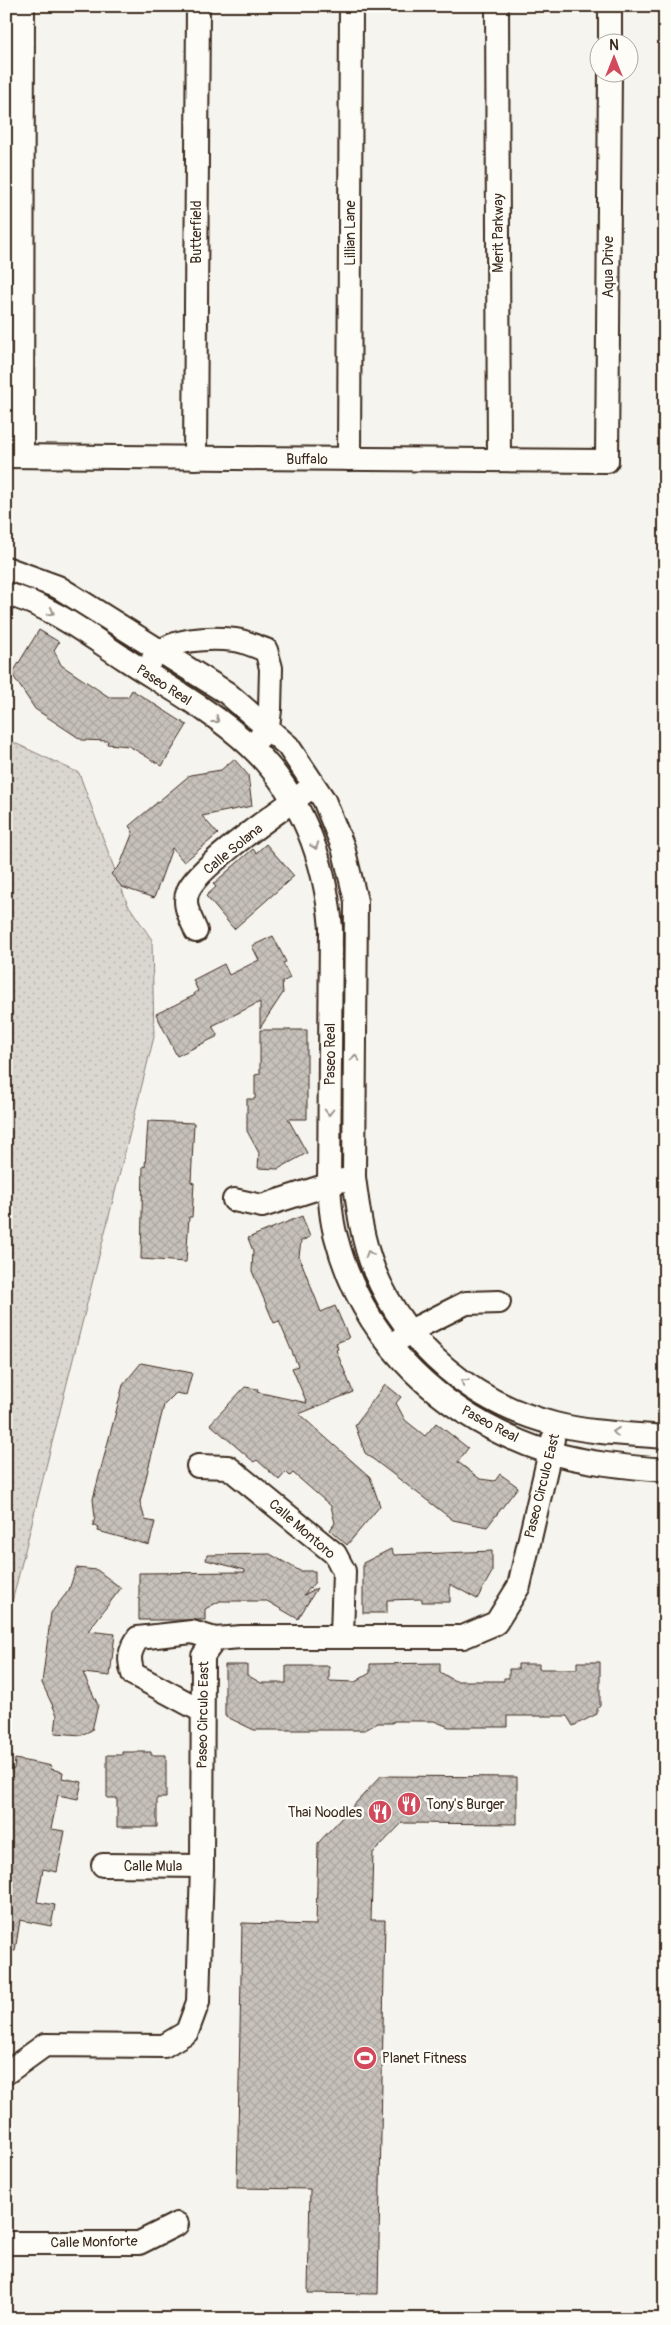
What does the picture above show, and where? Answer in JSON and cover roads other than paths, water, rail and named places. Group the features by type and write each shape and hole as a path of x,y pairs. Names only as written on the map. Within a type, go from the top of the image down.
{"street":[{"path":"14,456 23,6"},
{"name":"Butterfield","path":"195,458 198,6"},
{"name":"Lillian Lane","path":"349,459 351,6"},
{"name":"Merit Parkway","path":"498,6 499,460"},
{"path":"610,6 610,32"},
{"name":"Aqua Drive","path":"607,461 610,82"},
{"name":"Buffalo","path":"14,456 607,461"},
{"name":"Paseo Real","path":"6,568 58,587 227,693 288,746 315,784 328,807 348,864 356,901 354,1177 360,1221 374,1269 382,1288 420,1346 470,1386 506,1407 557,1425 665,1437"},
{"name":"Paseo Real","path":"6,594 36,604 61,618 200,708 251,748 294,800 310,833 324,879 330,928 329,1184 336,1237 344,1263 372,1321 389,1347 412,1371 463,1411 490,1428 550,1452 623,1467 665,1470"},
{"path":"143,670 160,650 186,641 237,640 266,650 271,668 268,727 251,748"},
{"name":"Calle Solana","path":"196,931 185,905 188,890 207,867 315,784"},
{"path":"330,982 356,981"},
{"path":"234,1200 262,1206 354,1177"},
{"path":"389,1347 410,1331 466,1303 499,1302"},
{"name":"Paseo Circulo East","path":"6,2073 45,2045 164,2046 186,2032 198,2002 202,1866 203,1656 215,1640 240,1637 342,1636 463,1638 496,1622 519,1586 557,1425"},
{"name":"Calle Montoro","path":"198,1466 228,1467 335,1554 344,1572 342,1636"},
{"path":"202,1711 133,1674 129,1662 129,1651 138,1638 192,1632 215,1640"},
{"name":"Calle Mula","path":"104,1865 202,1866"},
{"name":"Calle Monforte","path":"6,2243 140,2243 177,2224"}],"place":[{"name":"Tony's Burger","path":"409,1804"},
{"name":"Thai Noodles","path":"380,1812"},
{"name":"Planet Fitness","path":"365,2058"}]}
